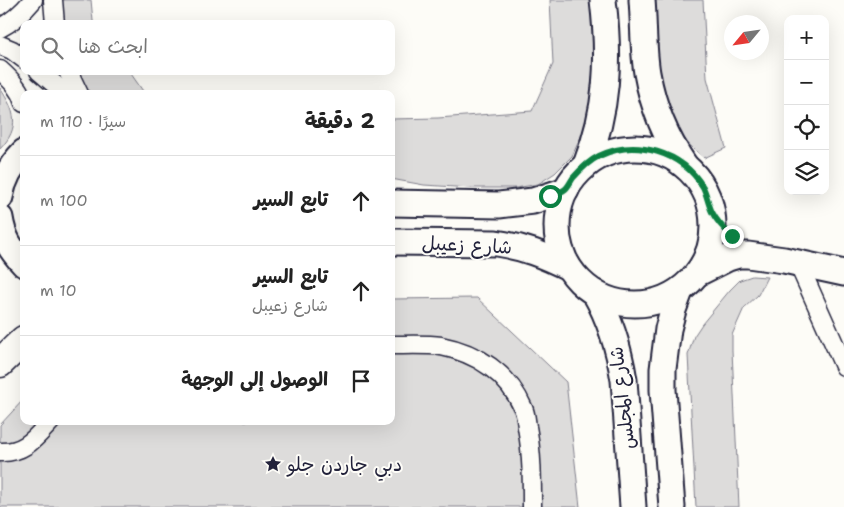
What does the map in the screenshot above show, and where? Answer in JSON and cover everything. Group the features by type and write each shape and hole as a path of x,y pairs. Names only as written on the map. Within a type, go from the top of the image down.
{"highway":[{"path":"0,363 20,344"}],"main road":[{"path":"586,165 598,131 605,95 607,59 603,0"},
{"path":"642,0 646,56 655,106 668,137 685,166"},
{"path":"628,148 658,151 672,157 685,166 702,186 712,212 713,225 710,250 705,262 690,283 667,298 653,303 638,305 623,304 609,300 585,286 568,267 558,236 557,220 566,190 578,172 599,156 628,148"},
{"path":"0,197 2,185 17,158"},
{"name":"شارع زعيبل","path":"395,203 498,206 533,201 566,190"},
{"path":"712,212 724,229 740,242 749,247 791,261"},
{"path":"0,218 2,229 11,250 20,260"},
{"name":"شارع زعيبل","path":"395,242 496,243 510,245 538,253 568,267"},
{"path":"0,254 20,262"},
{"path":"698,273 720,262 748,255 791,261 844,273"},
{"name":"شارع المجلس","path":"672,507 663,369 668,329 680,291"},
{"name":"شارع المجلس","path":"595,293 611,326 622,362 633,507"}],"street":[{"path":"0,28 9,24 22,13 33,0"},
{"path":"53,0 55,20"},
{"path":"0,45 20,56"},
{"path":"0,70 12,81 20,95"},
{"path":"45,75 61,90"},
{"path":"70,75 77,90"},
{"path":"791,261 844,366"},
{"path":"395,345 439,346 466,352 490,366 510,385 524,409 526,418 531,464 532,507"},
{"path":"0,452 13,452 24,448 47,425"}],"shaded area":[{"path":"61,0 91,0 93,20 64,20"},
{"path":"550,0 592,0 592,98 584,130 572,156 555,173 538,184 516,188 424,185 395,180 395,119 438,118 532,111 553,64"},
{"path":"655,0 703,0 707,78 726,148 704,158 687,142 669,111 660,74"},
{"path":"80,75 132,75 142,90 85,90"},
{"path":"0,88 9,104 14,119 11,133 0,149"},
{"path":"752,276 767,277 758,295 744,308 732,335 739,507 696,507 688,355 694,336 702,324 740,280"},
{"path":"477,298 566,382 580,507 0,507 0,425 20,403 20,425 395,425 395,299"}],"place":[{"name":"دبي جاردن جلو","path":"273,464"}],"route":[{"path":"550,196 566,190 578,172 599,156 628,148 658,151 672,157 695,176 702,186 717,221 732,236"}]}
